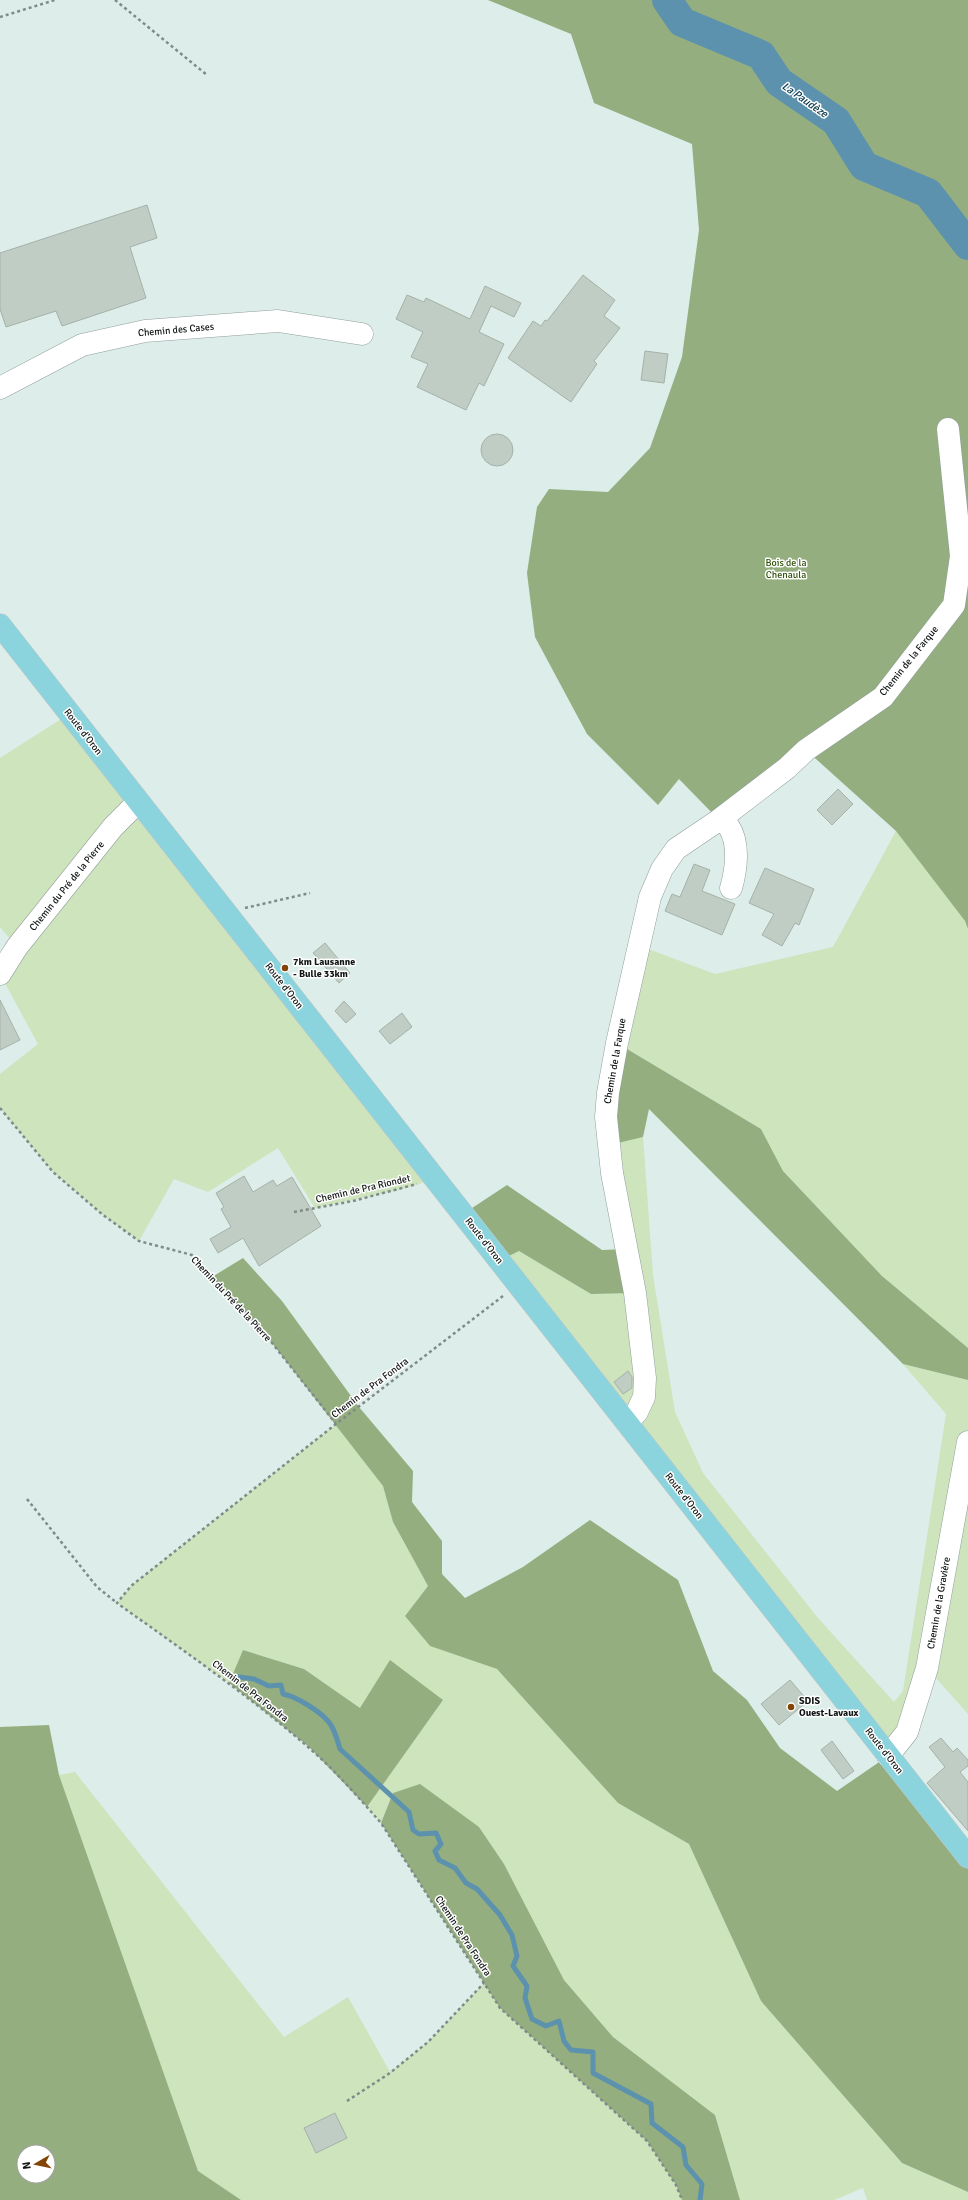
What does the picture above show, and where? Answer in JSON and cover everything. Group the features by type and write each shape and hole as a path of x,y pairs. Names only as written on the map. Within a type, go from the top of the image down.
{"main road":[{"name":"Route d'Oron","path":"0,625 968,1857"}],"street":[{"name":"Chemin des Cases","path":"0,388 82,345 145,331 278,321 362,334"},
{"name":"Chemin de la Farque","path":"627,1423 637,1412 644,1397 645,1378 635,1293 612,1173 606,1117 608,1093 617,1043 650,897 662,869 676,848 719,820 787,768 806,750 883,697 954,605 961,556 948,429"},
{"name":"Chemin du Pré de la Pierre","path":"3,960 113,827 138,802"},
{"path":"719,820 729,826 734,841 736,872 731,888"},
{"name":"Chemin de la Gravière","path":"888,1756 907,1732 927,1668 968,1442"}],"path":[{"path":"0,17 55,0"},
{"path":"115,0 207,74"},
{"path":"228,914 252,906 310,893"},
{"name":"Chemin du Pré de la Pierre","path":"0,1108 53,1172 103,1215 139,1241 192,1255 261,1329 336,1424"},
{"name":"Chemin de Pra Riondet","path":"294,1212 353,1201 435,1179"},
{"name":"Chemin de Pra Fondra","path":"518,1285 336,1424 131,1586 117,1603 229,1683 309,1747 367,1807 381,1823 500,2008 648,2141 676,2185 682,2200"},
{"path":"27,1499 97,1587 117,1603"},
{"path":"347,2101 390,2072 428,2042 484,1983"}],"green space":[{"name":"Bois de la Chenaula","path":"488,0 968,0 968,929 965,921 896,831 806,750 719,820 679,779 658,805 587,734 535,637 527,573 537,507 549,489 608,492 650,448 682,357 699,230 692,144 594,103 571,34"},
{"path":"69,714 435,1179 399,1190 315,1208 278,1148 208,1192 174,1179 139,1241 103,1215 53,1172 0,1108 0,1074 38,1044 0,974 17,947 0,927 0,758"},
{"path":"896,831 965,921 968,929 968,1348 882,1276 783,1171 761,1129 617,1043 640,946 715,974 833,947"},
{"path":"617,1043 761,1129 783,1171 882,1276 968,1348 968,1380 903,1364 649,1109 643,1137 618,1143 608,1093"},
{"path":"643,1137 653,1275 675,1412 703,1473 818,1618 894,1702 903,1691 946,1414 903,1364 968,1380 968,1714 927,1668 893,1751 499,1261 519,1251 591,1294 634,1293 618,1143"},
{"path":"507,1185 602,1250 627,1249 635,1293 591,1294 519,1251 499,1261 463,1214"},
{"path":"243,1258 282,1301 359,1407 413,1471 412,1502 442,1541 442,1574 465,1598 523,1567 590,1520 678,1580 713,1671 747,1700 780,1748 837,1791 888,1756 968,1857 968,2192 902,2163 761,2001 689,1844 618,1803 497,1669 430,1646 405,1616 428,1586 393,1522 383,1486 261,1329 212,1277"},
{"path":"336,1424 383,1486 393,1522 428,1586 405,1616 430,1646 497,1669 618,1803 689,1844 761,2001 902,2163 968,2192 968,2200 867,2200 863,2188 834,2200 740,2200 715,2115 613,2037 564,1980 504,1864 479,1827 393,1793 381,1823 367,1807 443,1700 360,1708 304,1669 243,1650 229,1683 117,1603 131,1586"},
{"path":"243,1650 304,1669 360,1708 390,1660 443,1700 367,1807 309,1747 229,1683"},
{"path":"49,1725 59,1775 198,2171 241,2200 0,2200 0,1727"},
{"path":"75,1772 284,2037 348,1997 390,2072 428,2042 484,1983 500,2008 647,2141 676,2185 682,2200 241,2200 198,2172 59,1775"},
{"path":"420,1784 479,1827 504,1864 564,1980 613,2037 715,2115 740,2200 682,2200 676,2185 647,2141 500,2008 381,1823 393,1793"}],"building":[{"path":"147,205 157,238 130,247 146,298 62,326 56,311 6,327 0,309 0,253"},
{"path":"583,275 615,300 604,316 620,328 594,361 597,364 571,402 508,358 533,321 541,326 545,320 547,321"},
{"path":"485,286 521,303 514,317 491,306 479,332 504,344 484,386 479,383 466,410 417,387 428,364 411,357 423,332 396,319 407,295 424,302 426,298 470,319"},
{"path":"645,351 668,354 664,383 641,380"},
{"path":"494,434 500,434 510,441 513,450 512,456 506,463 500,466 494,466 484,459 481,453 481,447 488,437"},
{"path":"838,789 853,804 832,825 817,810"},
{"path":"694,864 710,870 702,891 735,904 722,935 665,911 672,894 680,897"},
{"path":"765,868 814,889 799,925 795,923 782,946 762,935 774,914 749,903"},
{"path":"325,943 350,973 339,983 313,953"},
{"path":"0,1000 20,1040 0,1050"},
{"path":"344,1001 356,1014 346,1023 335,1011"},
{"path":"402,1013 412,1027 390,1044 379,1031"},
{"path":"244,1176 253,1192 273,1180 277,1186 292,1177 321,1226 259,1266 243,1238 218,1253 210,1239 231,1227 221,1209 224,1207 216,1193"},
{"path":"628,1371 632,1377 632,1388 623,1394 614,1382"},
{"path":"790,1680 808,1701 779,1725 761,1704"},
{"path":"941,1738 953,1752 957,1748 968,1760 968,1766 960,1772 968,1782 968,1831 927,1783 945,1767 929,1747"},
{"path":"832,1741 854,1771 843,1779 821,1750"},
{"path":"335,2113 347,2138 316,2153 304,2128"}],"waterway":[{"name":"La Paudèze","path":"667,0 682,22 761,55 779,82 836,121 864,166 928,193 968,245"},
{"path":"232,1676 254,1679 269,1686 281,1685 283,1694 300,1700 318,1712 332,1726 340,1749 409,1812 413,1830 419,1834 436,1833 441,1844 435,1851 439,1860 455,1868 466,1883 477,1889 500,1915 512,1935 517,1956 513,1966 527,1986 525,1998 532,2019 546,2026 559,2021 564,2041 571,2050 593,2052 593,2073 651,2104 652,2123 683,2147 686,2165 702,2184 700,2200"}],"place":[{"name":"7km Lausanne - Bulle 33km","path":"285,968"},
{"name":"SDIS Ouest-Lavaux","path":"791,1707"}]}
